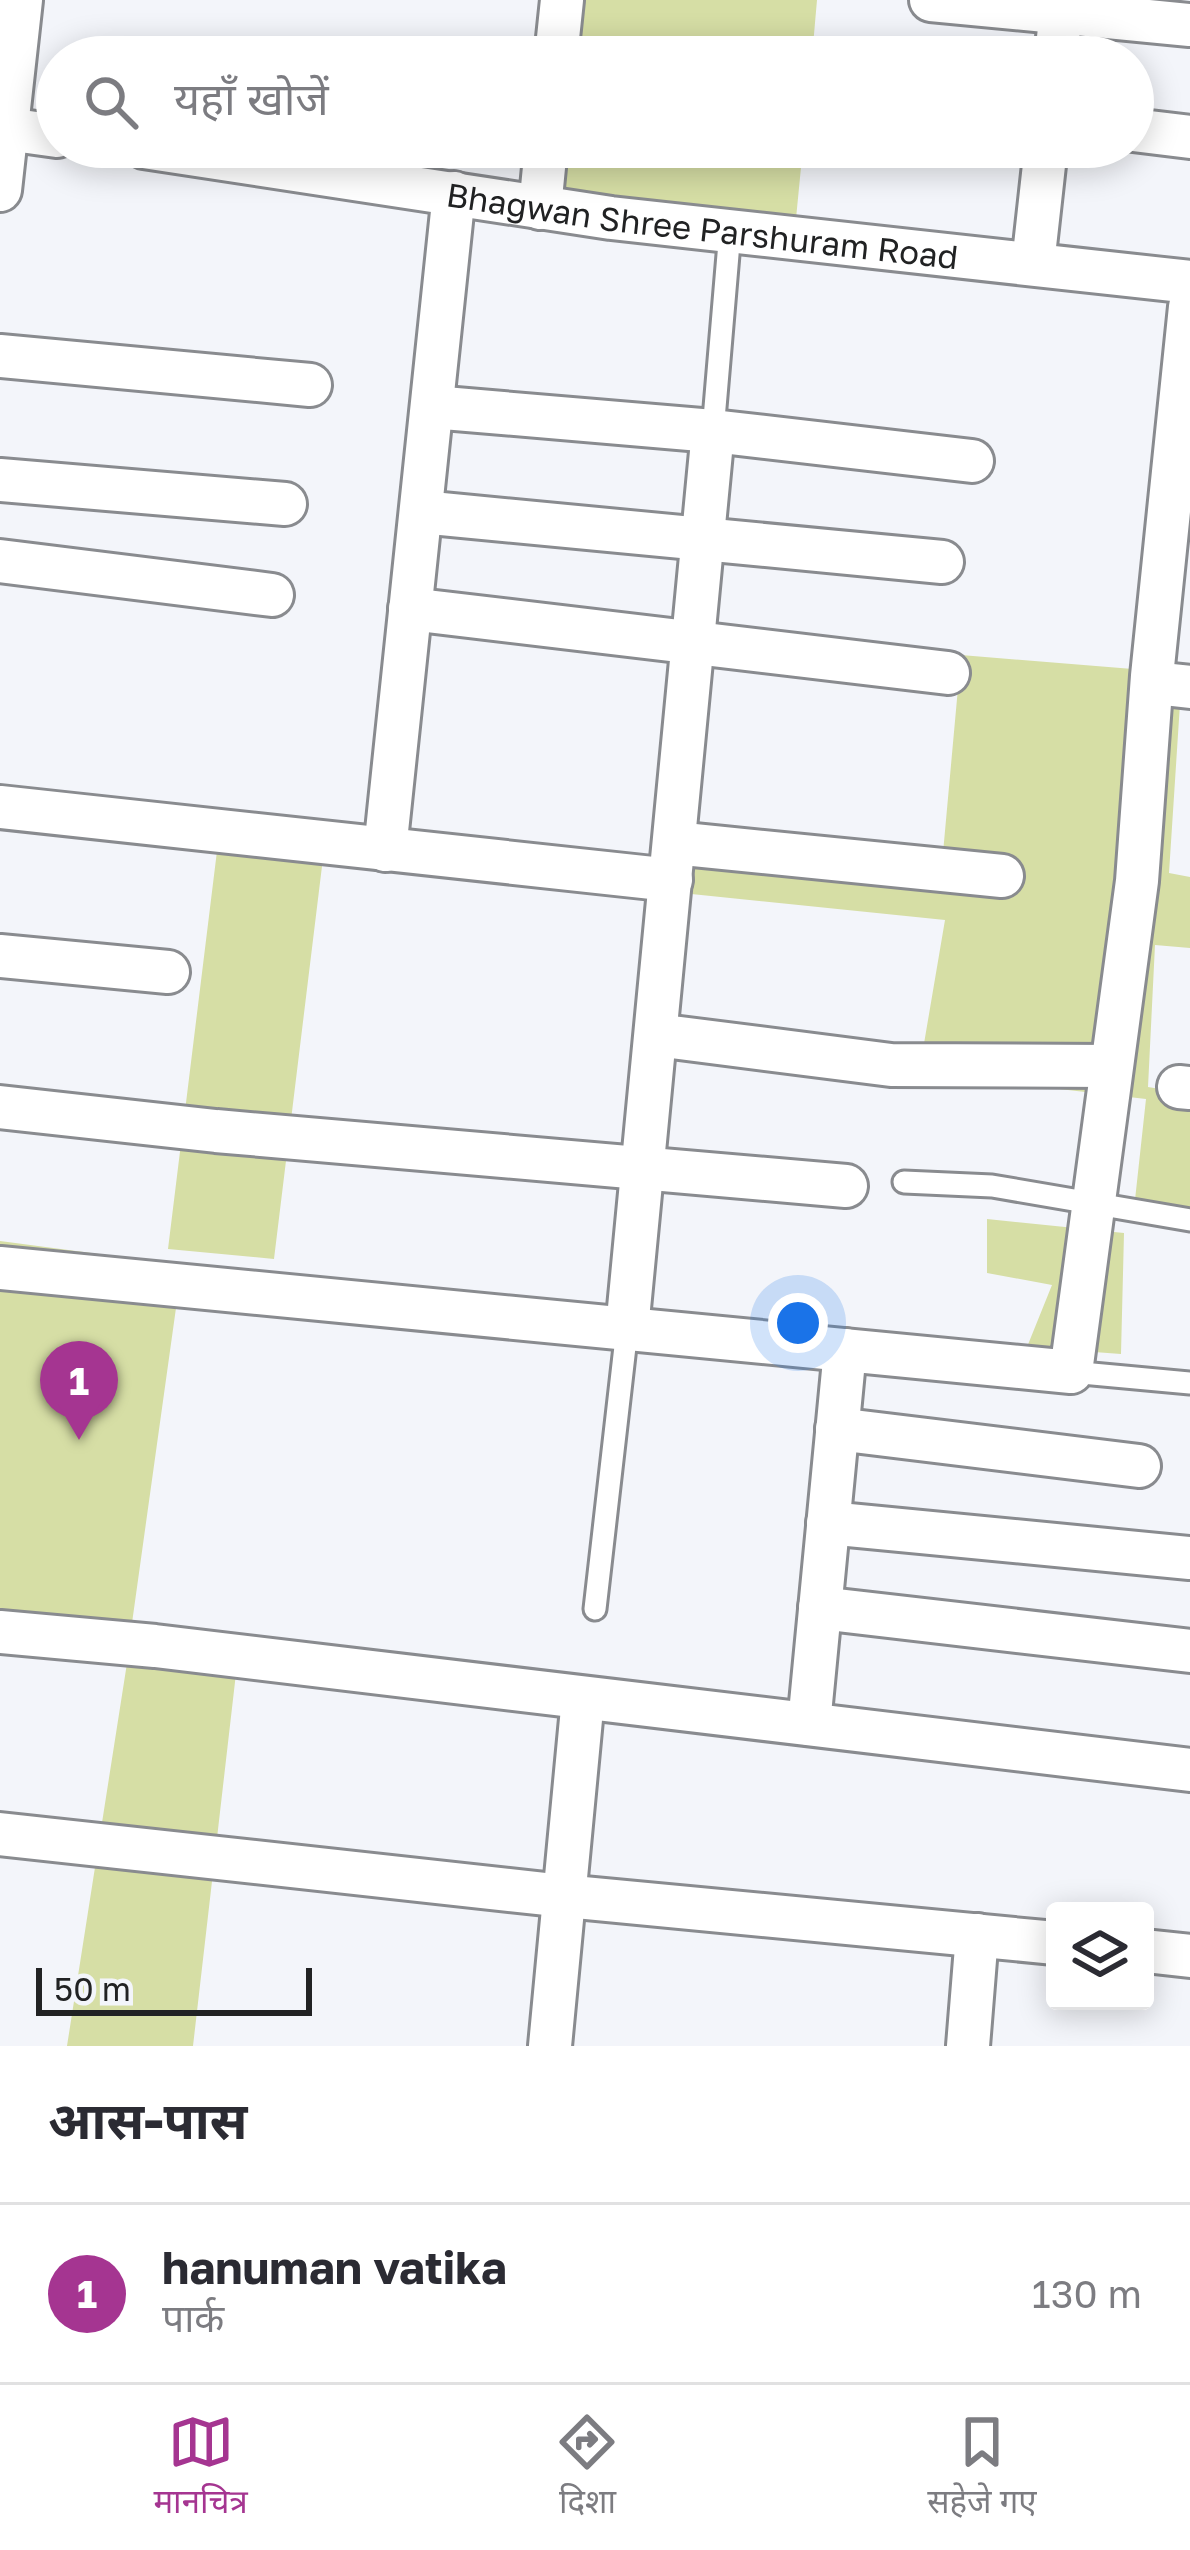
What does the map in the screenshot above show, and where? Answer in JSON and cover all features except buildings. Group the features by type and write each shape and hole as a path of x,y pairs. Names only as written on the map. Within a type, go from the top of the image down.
{"street":[{"path":"0,190 21,0"},
{"path":"558,36 562,0"},
{"path":"931,0 1061,6 1190,25"},
{"path":"1058,36 1061,6"},
{"path":"4,129 36,133"},
{"path":"1154,133 1190,137"},
{"name":"Bhagwan Shree Parshuram Road","path":"286,168 540,208 1190,282"},
{"path":"540,208 545,168"},
{"path":"1033,264 1044,168"},
{"path":"386,850 454,193"},
{"path":"0,1268 1071,1372 1137,881 1172,685 1190,308"},
{"path":"0,356 310,385"},
{"path":"432,407 713,431 972,461"},
{"path":"627,1329 713,431"},
{"path":"0,480 285,503"},
{"path":"421,512 941,562"},
{"path":"0,561 272,595"},
{"path":"410,609 948,673"},
{"path":"0,808 386,850 1002,876"},
{"path":"0,956 168,972"},
{"path":"656,1035 891,1065 1111,1066"},
{"path":"0,1107 216,1131 846,1186"},
{"path":"809,1724 844,1350"},
{"path":"837,1429 1139,1466"},
{"path":"828,1523 1190,1558"},
{"path":"820,1608 1190,1651"},
{"path":"0,1632 154,1646 1190,1770"},
{"path":"550,2046 583,1698"},
{"path":"0,1834 564,1896 1046,1942"},
{"path":"968,2046 977,1935"},
{"path":"1154,1953 1190,1956"}],"lane":[{"path":"713,431 730,231"},
{"path":"904,1182 992,1186 1190,1220"},
{"path":"595,1609 627,1329"},
{"path":"1071,1372 1190,1384"}],"green space":[{"path":"574,0 817,0 814,36 570,36"},
{"path":"555,168 801,168 794,239 550,212"},
{"path":"961,655 1182,673 1169,873 1190,877 1190,948 1155,945 1148,1087 1190,1094 1190,1215 1134,1209 1146,1099 919,1073 945,920 672,892 689,836 943,853"},
{"path":"217,851 323,858 274,1259 168,1249"},
{"path":"987,1219 1124,1233 1121,1354 1027,1347 1052,1285 987,1273"},
{"path":"0,1241 182,1265 132,1623 0,1615"},
{"path":"130,1644 238,1656 193,2046 67,2046"}],"place":[{"name":"hanuman vatika","path":"79,1440"}]}
